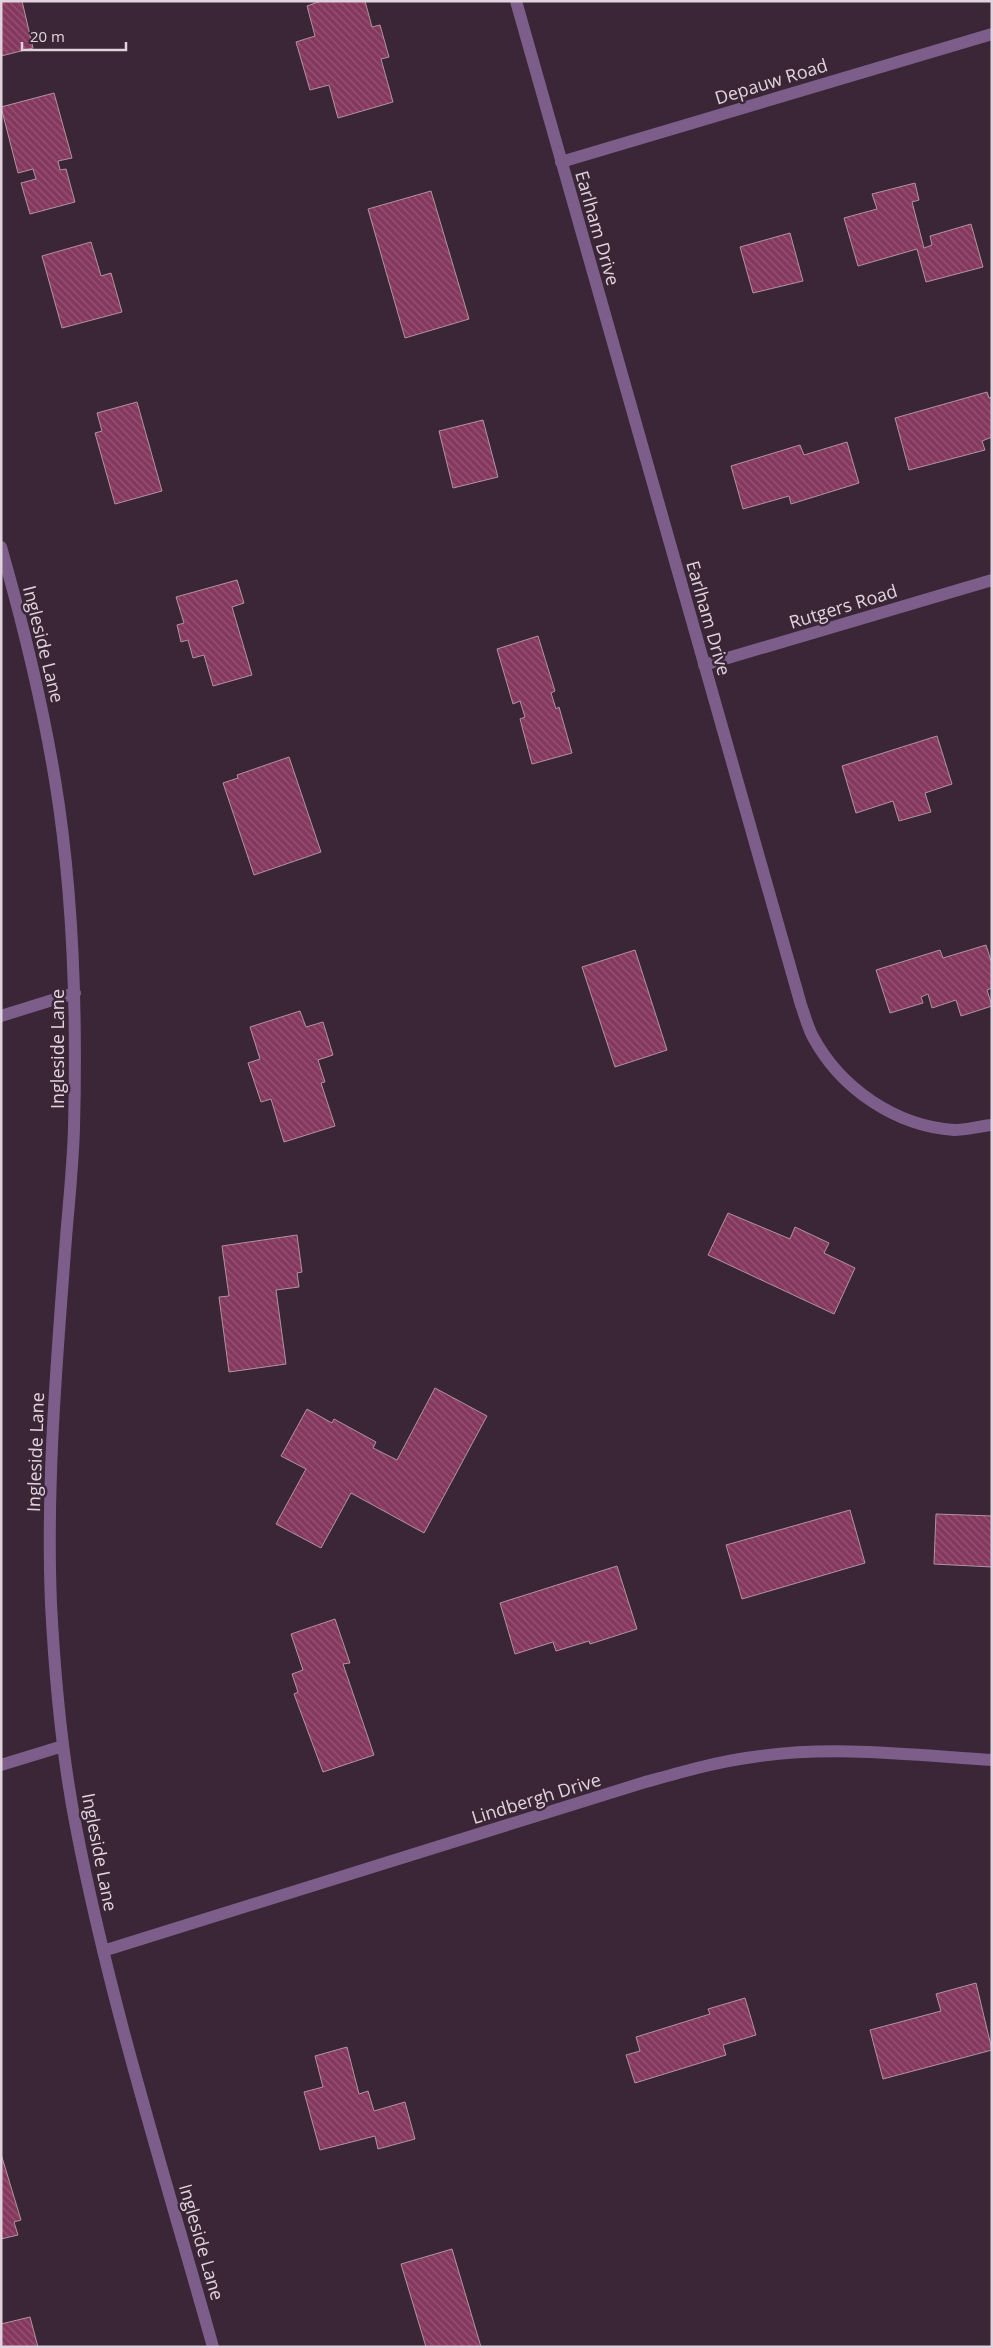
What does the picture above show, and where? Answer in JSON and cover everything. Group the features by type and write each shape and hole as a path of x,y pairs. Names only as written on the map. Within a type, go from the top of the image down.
{"street":[{"name":"Earlham Drive","path":"516,1 801,1005 813,1037 841,1076 879,1106 908,1120 955,1130 992,1124"},
{"name":"Depauw Road","path":"561,162 992,34"},
{"name":"Ingleside Lane","path":"1,548 40,701 55,781 68,880 75,994 74,1131 54,1410 50,1505 51,1602 56,1681 63,1746 76,1829 103,1951 213,2347"},
{"name":"Rutgers Road","path":"704,665 992,580"},
{"path":"1,1016 75,994"},
{"path":"1,1765 63,1746"},
{"name":"Lindbergh Drive","path":"103,1951 642,1783 721,1762 802,1752 868,1752 992,1760"}],"building":[{"path":"1,1 22,1 33,48 1,56"},
{"path":"321,1 365,1 372,27 380,25 389,57 381,59 393,102 338,118 329,85 310,90 296,42 315,36 307,6"},
{"path":"54,93 72,158 58,161 60,170 66,169 75,202 30,214 21,183 36,179 33,169 18,173 1,107"},
{"path":"915,183 919,200 912,202 924,248 932,245 930,236 971,224 983,267 926,282 917,249 858,266 844,218 877,209 872,194"},
{"path":"431,191 469,319 405,338 368,209"},
{"path":"790,233 803,281 753,293 740,247"},
{"path":"91,242 101,276 111,273 122,312 62,328 42,256"},
{"path":"987,392 989,398 992,397 992,437 982,441 985,450 909,470 895,418"},
{"path":"137,402 162,491 115,504 95,433 102,431 97,413"},
{"path":"483,420 498,477 453,488 439,431"},
{"path":"847,442 859,483 791,504 789,496 743,509 731,466 800,445 804,455"},
{"path":"237,580 244,603 232,607 252,675 213,686 204,655 193,658 188,640 181,642 177,625 184,623 176,597"},
{"path":"538,636 555,691 551,693 556,709 559,707 572,753 532,764 520,719 525,717 520,701 513,704 497,649"},
{"path":"937,736 952,784 925,793 931,812 899,821 893,801 856,813 842,766"},
{"path":"289,757 321,852 254,875 223,783 238,778 237,775"},
{"path":"986,945 992,964 992,988 987,990 992,1006 961,1016 956,1000 932,1008 928,994 921,997 923,1003 890,1013 876,970 940,950 943,958"},
{"path":"635,950 667,1050 615,1067 582,967"},
{"path":"300,1011 306,1027 323,1022 333,1055 318,1060 325,1082 321,1083 335,1126 284,1142 271,1099 261,1102 248,1063 260,1059 250,1027"},
{"path":"728,1213 790,1239 795,1227 829,1243 824,1253 855,1268 834,1314 708,1255"},
{"path":"297,1235 302,1272 297,1273 299,1287 276,1290 286,1364 229,1372 219,1297 229,1296 222,1246"},
{"path":"435,1388 487,1416 424,1533 351,1493 321,1548 276,1524 306,1469 281,1456 307,1409 332,1423 334,1419 376,1442 373,1448 397,1460"},
{"path":"850,1510 865,1563 742,1599 726,1545"},
{"path":"936,1514 992,1516 992,1567 934,1564"},
{"path":"617,1566 637,1629 590,1644 589,1641 556,1651 553,1642 515,1654 500,1603"},
{"path":"335,1619 350,1663 343,1664 374,1755 323,1772 294,1694 298,1692 292,1674 303,1670 291,1634"},
{"path":"976,1983 992,2050 883,2079 870,2030 941,2011 936,1994"},
{"path":"745,1998 756,2035 723,2045 726,2055 635,2083 626,2055 640,2051 636,2037 710,2014 708,2009"},
{"path":"347,2047 359,2094 368,2091 374,2111 405,2102 415,2139 378,2149 375,2136 320,2150 304,2092 323,2087 315,2056"},
{"path":"1,2154 21,2220 14,2222 18,2235 1,2239"},
{"path":"452,2249 481,2347 426,2347 401,2264"},
{"path":"30,2317 38,2347 1,2347 1,2324"}]}
